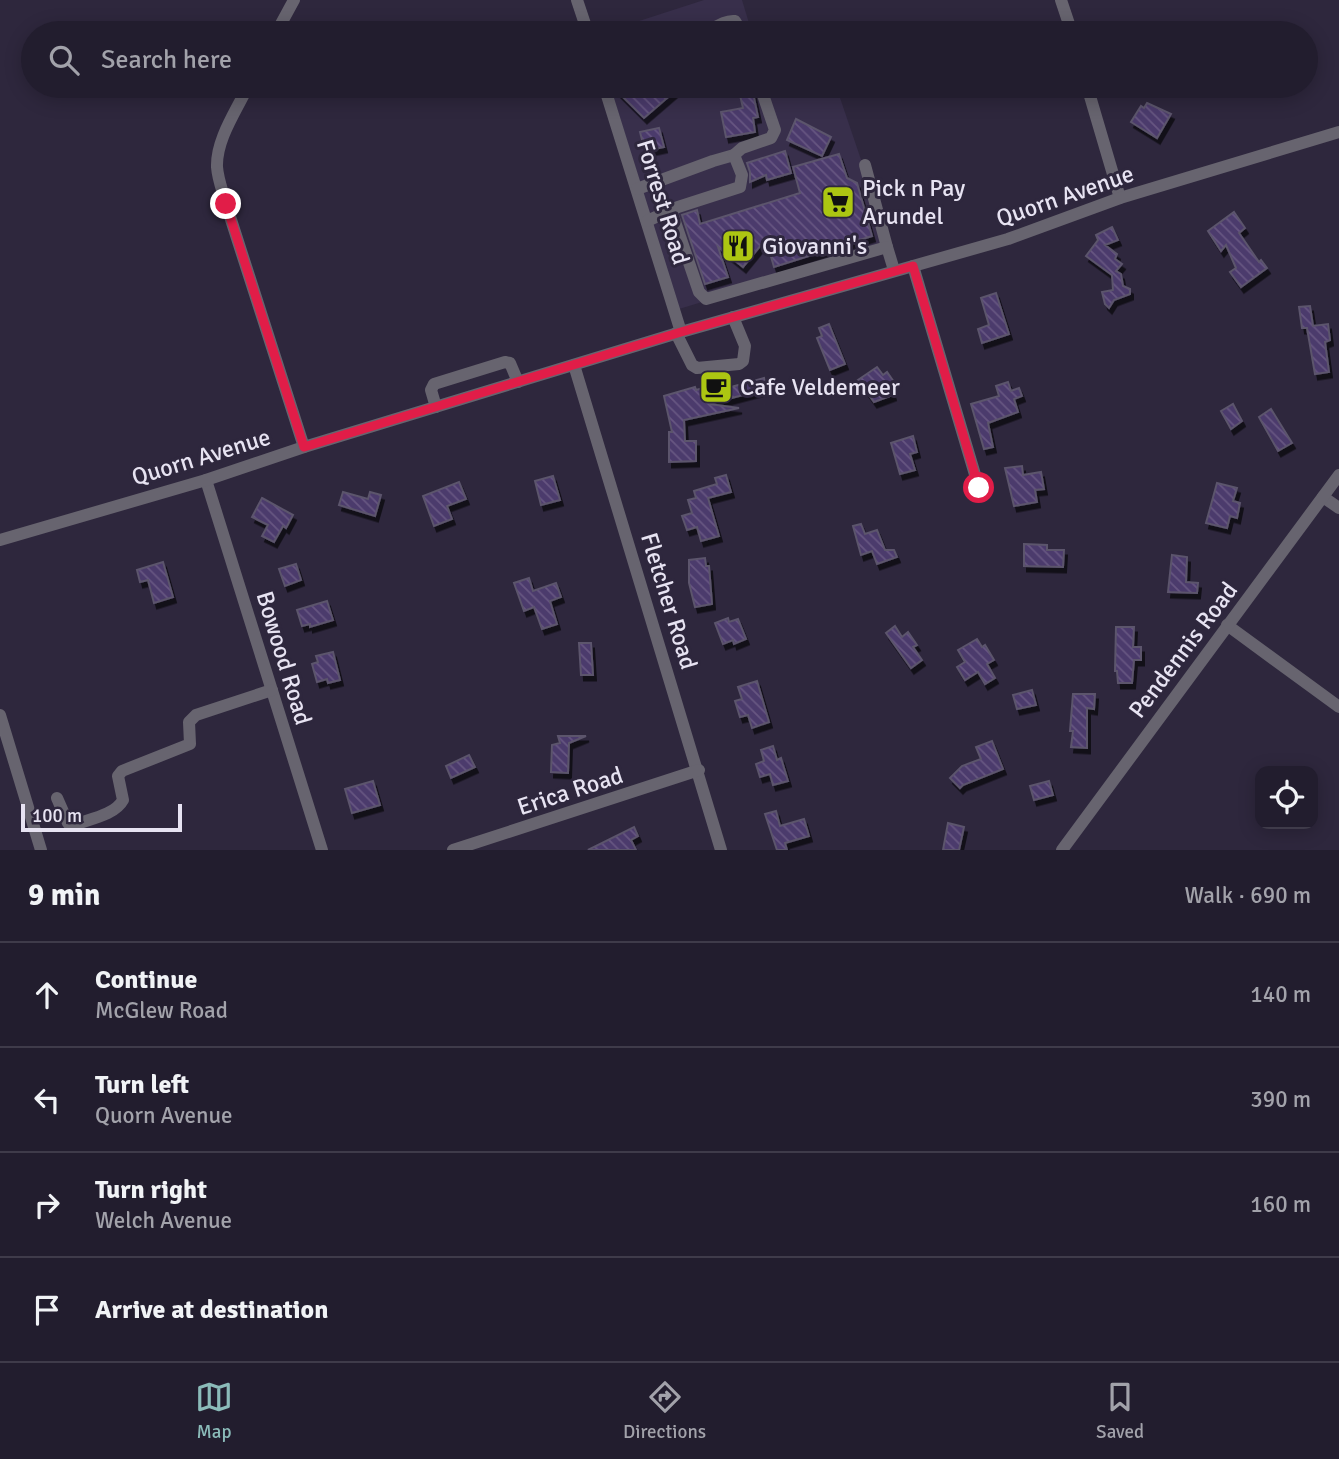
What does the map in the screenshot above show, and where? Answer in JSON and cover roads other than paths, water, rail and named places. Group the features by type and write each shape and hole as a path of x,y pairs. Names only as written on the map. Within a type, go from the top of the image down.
{"street":[{"path":"283,21 294,0"},
{"path":"577,0 584,21"},
{"path":"1061,0 1068,21"},
{"path":"242,98 221,143 217,169 304,447"},
{"name":"Forrest Road","path":"608,98 679,333 692,365 697,369 743,361 745,346 733,317"},
{"path":"637,189 734,155 742,148 771,138 775,130 764,98"},
{"path":"1091,98 1120,198"},
{"name":"Quorn Avenue","path":"0,540 206,480 304,447 679,333 1008,239 1120,198 1339,132"},
{"path":"647,222 671,210 740,187 742,175 734,155"},
{"path":"865,165 894,270"},
{"path":"671,210 699,292 706,299 887,247"},
{"path":"913,266 979,488"},
{"path":"436,407 431,390 434,384 505,362 510,363 518,382"},
{"name":"Fletcher Road","path":"574,365 699,770 721,850"},
{"name":"Pendennis Road","path":"1062,850 1339,475"},
{"name":"Bowood Road","path":"206,480 322,850"},
{"path":"1323,497 1339,508"},
{"path":"1227,625 1339,707"},
{"path":"57,798 68,823 75,825 111,812 124,800 118,776 122,771 190,744 189,722 196,715 272,690"},
{"path":"0,715 41,850"},
{"name":"Erica Road","path":"453,850 699,770"}],"place":[{"name":"Pick n Pay Arundel","path":"838,202"},
{"name":"Giovanni's","path":"738,246"},
{"name":"Cafe Veldemeer","path":"716,387"}]}
